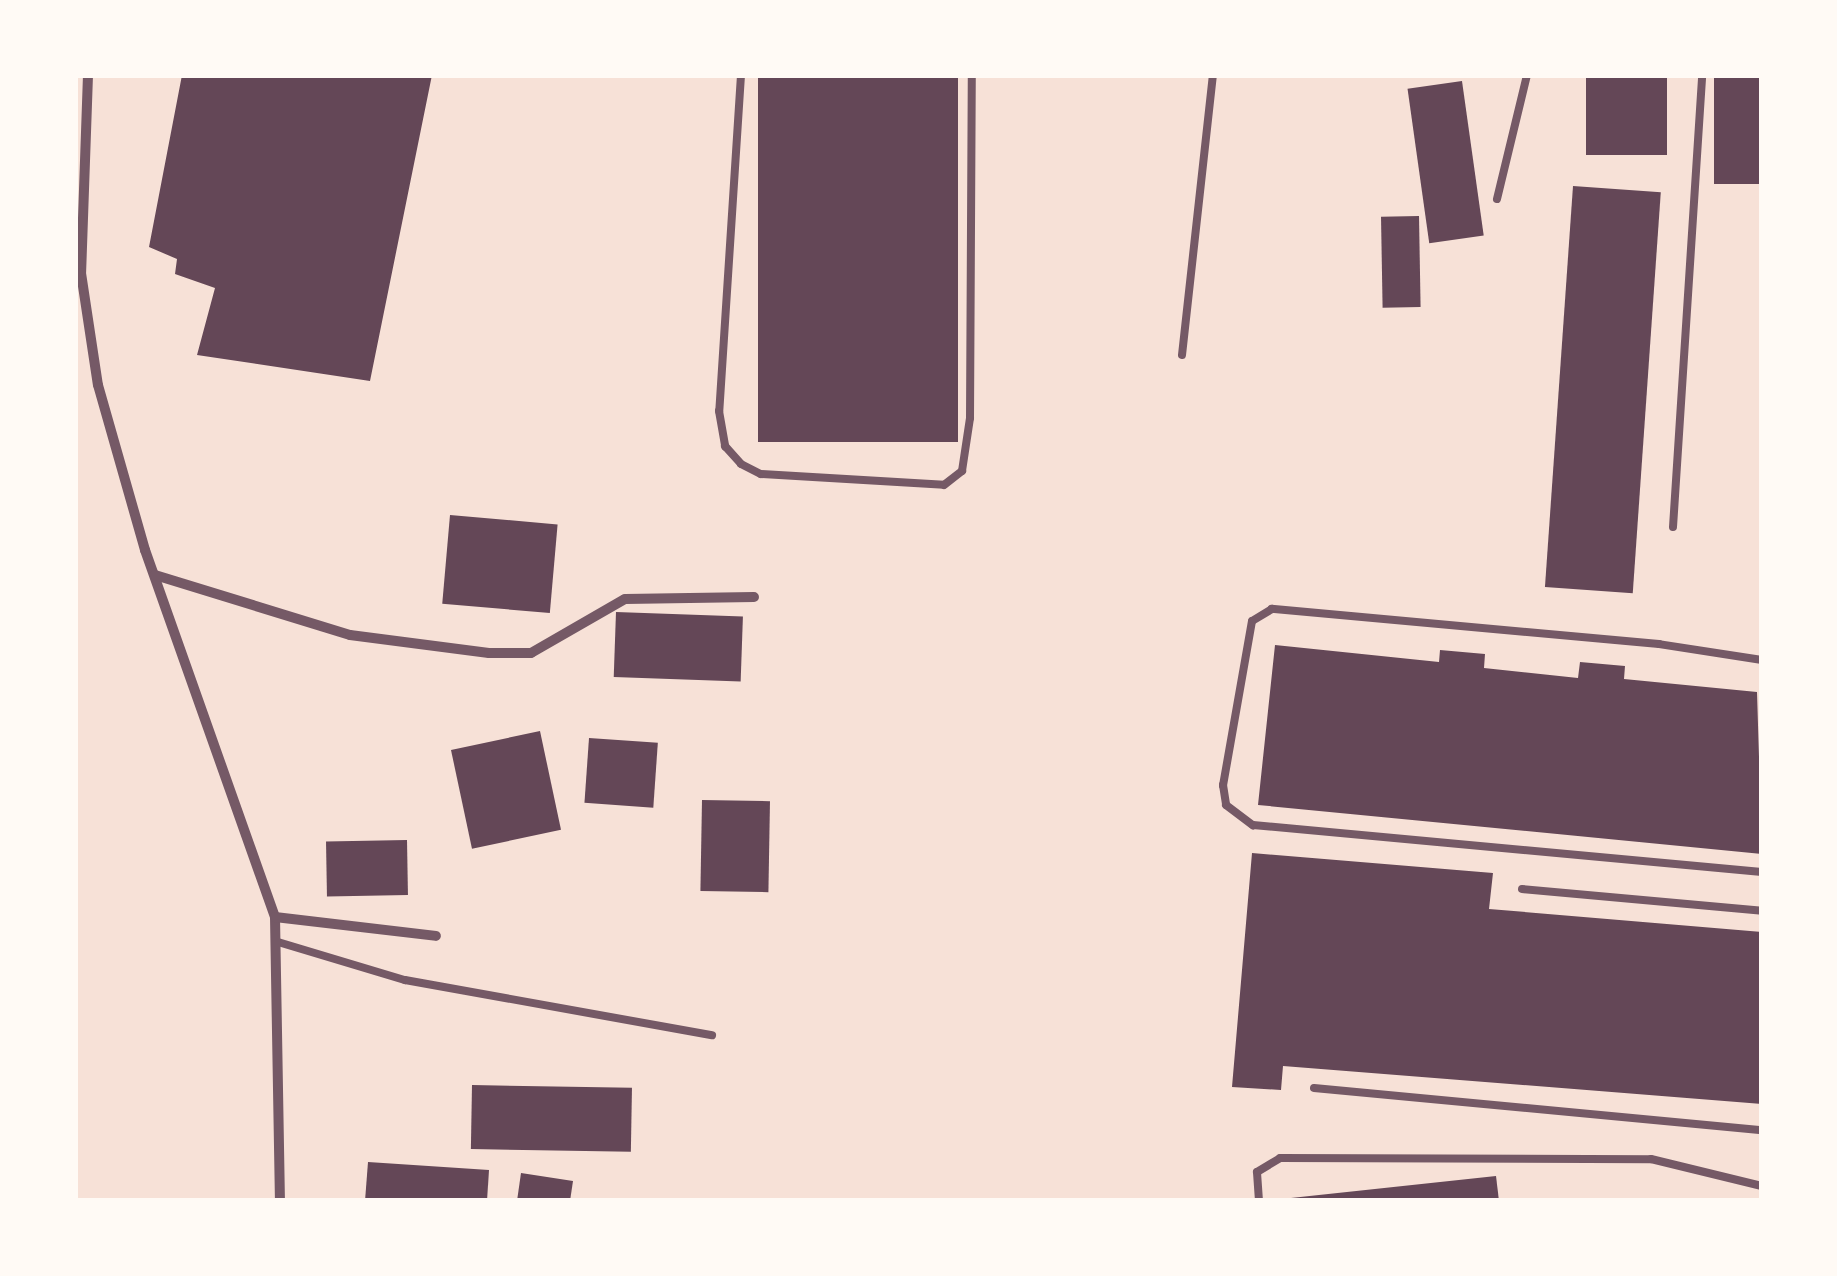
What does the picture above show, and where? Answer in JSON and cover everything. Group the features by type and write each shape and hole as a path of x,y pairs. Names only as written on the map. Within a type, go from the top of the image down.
{"street":[{"path":"88,75 81,272 98,385 155,574 275,917 280,1201"},
{"path":"155,574 350,635 489,653 530,653 625,600 754,597"},
{"path":"275,917 436,936"}],"lane":[{"path":"741,75 719,411 725,446 740,464 761,474 944,485 962,471 970,418 972,75"},
{"path":"1182,356 1213,75"},
{"path":"1497,198 1527,75"},
{"path":"1673,527 1702,75"},
{"path":"1762,660 1659,644 1272,609 1252,621 1223,784 1226,805 1253,825 1762,872"},
{"path":"1522,889 1762,911"},
{"path":"278,942 405,980 712,1035"},
{"path":"1314,1088 1762,1130"},
{"path":"1259,1201 1257,1172 1280,1158 1651,1159 1762,1186"}],"building":[{"path":"182,75 432,75 370,381 197,355 215,288 175,274 177,259 149,247"},
{"path":"758,75 958,75 958,442 758,442"},
{"path":"1586,75 1667,75 1667,155 1586,155"},
{"path":"1714,75 1762,75 1762,184 1714,184"},
{"path":"1462,81 1484,235 1429,243 1408,89"},
{"path":"1573,186 1661,192 1633,593 1545,587"},
{"path":"1419,216 1421,307 1383,308 1381,217"},
{"path":"450,515 558,524 550,613 442,604"},
{"path":"616,612 743,616 741,681 614,677"},
{"path":"1275,645 1439,662 1440,650 1485,654 1484,668 1578,678 1580,662 1625,666 1624,679 1757,692 1762,854 1258,805"},
{"path":"540,731 561,830 472,849 451,750"},
{"path":"589,738 658,743 653,808 584,803"},
{"path":"702,800 770,801 768,892 700,891"},
{"path":"407,840 408,895 327,896 326,841"},
{"path":"1252,853 1493,873 1489,909 1762,932 1762,1104 1283,1066 1281,1090 1232,1087"},
{"path":"472,1085 632,1088 631,1152 471,1149"},
{"path":"368,1162 489,1170 487,1201 365,1201"},
{"path":"521,1173 573,1181 570,1201 517,1201"},
{"path":"1496,1176 1499,1201 1291,1201 1291,1198"}]}
